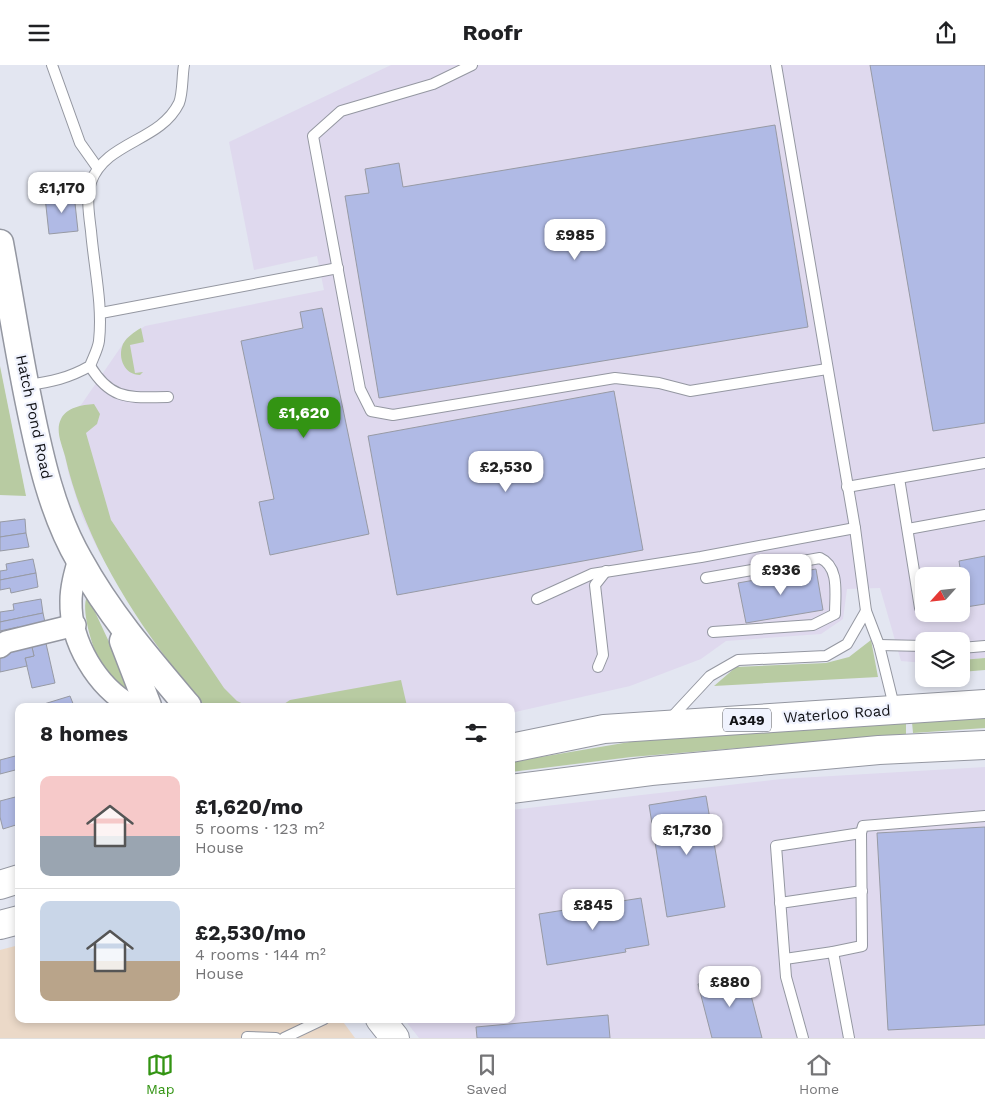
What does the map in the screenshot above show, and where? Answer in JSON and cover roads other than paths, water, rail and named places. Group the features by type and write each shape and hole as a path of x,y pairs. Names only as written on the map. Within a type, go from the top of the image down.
{"main road":[{"name":"Waterloo Road","path":"515,747 604,729 985,704"},
{"path":"515,788 651,771 879,750 985,745"},
{"path":"0,885 15,880"},
{"path":"0,925 15,921"},
{"path":"383,1023 395,1038"}],"street":[{"name":"Hatch Pond Road","path":"0,243 41,461 55,505 78,559 93,583"},
{"path":"78,559 73,579 71,603 82,648 104,685 128,703"},
{"path":"93,583 128,652 147,703"},
{"path":"93,583 138,647 185,703"},
{"path":"0,647 6,642 75,625"},
{"path":"128,652 168,703"}],"lane":[{"path":"52,65 80,143 97,167"},
{"path":"26,385 54,382 72,377 90,366 99,343 100,313 88,192 97,167 111,154 159,128 179,102 184,65"},
{"path":"472,65 433,84 341,111 313,136 360,389 372,411 393,415 615,378 660,383 690,391 827,369"},
{"path":"776,65 855,528 866,611 879,645 896,711"},
{"path":"100,313 338,268"},
{"path":"90,366 102,382 126,397 168,397"},
{"path":"848,487 985,463"},
{"path":"899,478 915,575"},
{"path":"908,529 985,515"},
{"path":"537,599 592,574 701,557 855,528"},
{"path":"706,578 820,557 827,561 834,569 835,613 813,625 713,632"},
{"path":"598,667 603,655 596,585 606,571"},
{"path":"664,725 710,676 738,660 826,656 847,644 866,611"},
{"path":"879,645 915,646"},
{"path":"970,647 985,646"},
{"path":"785,959 862,946 861,833 863,827 985,816"},
{"path":"803,1038 786,977 776,847 861,833"},
{"path":"780,903 862,891"},
{"path":"833,952 849,1038"},
{"path":"284,1038 316,1023"},
{"path":"247,1037 276,1038"}]}
